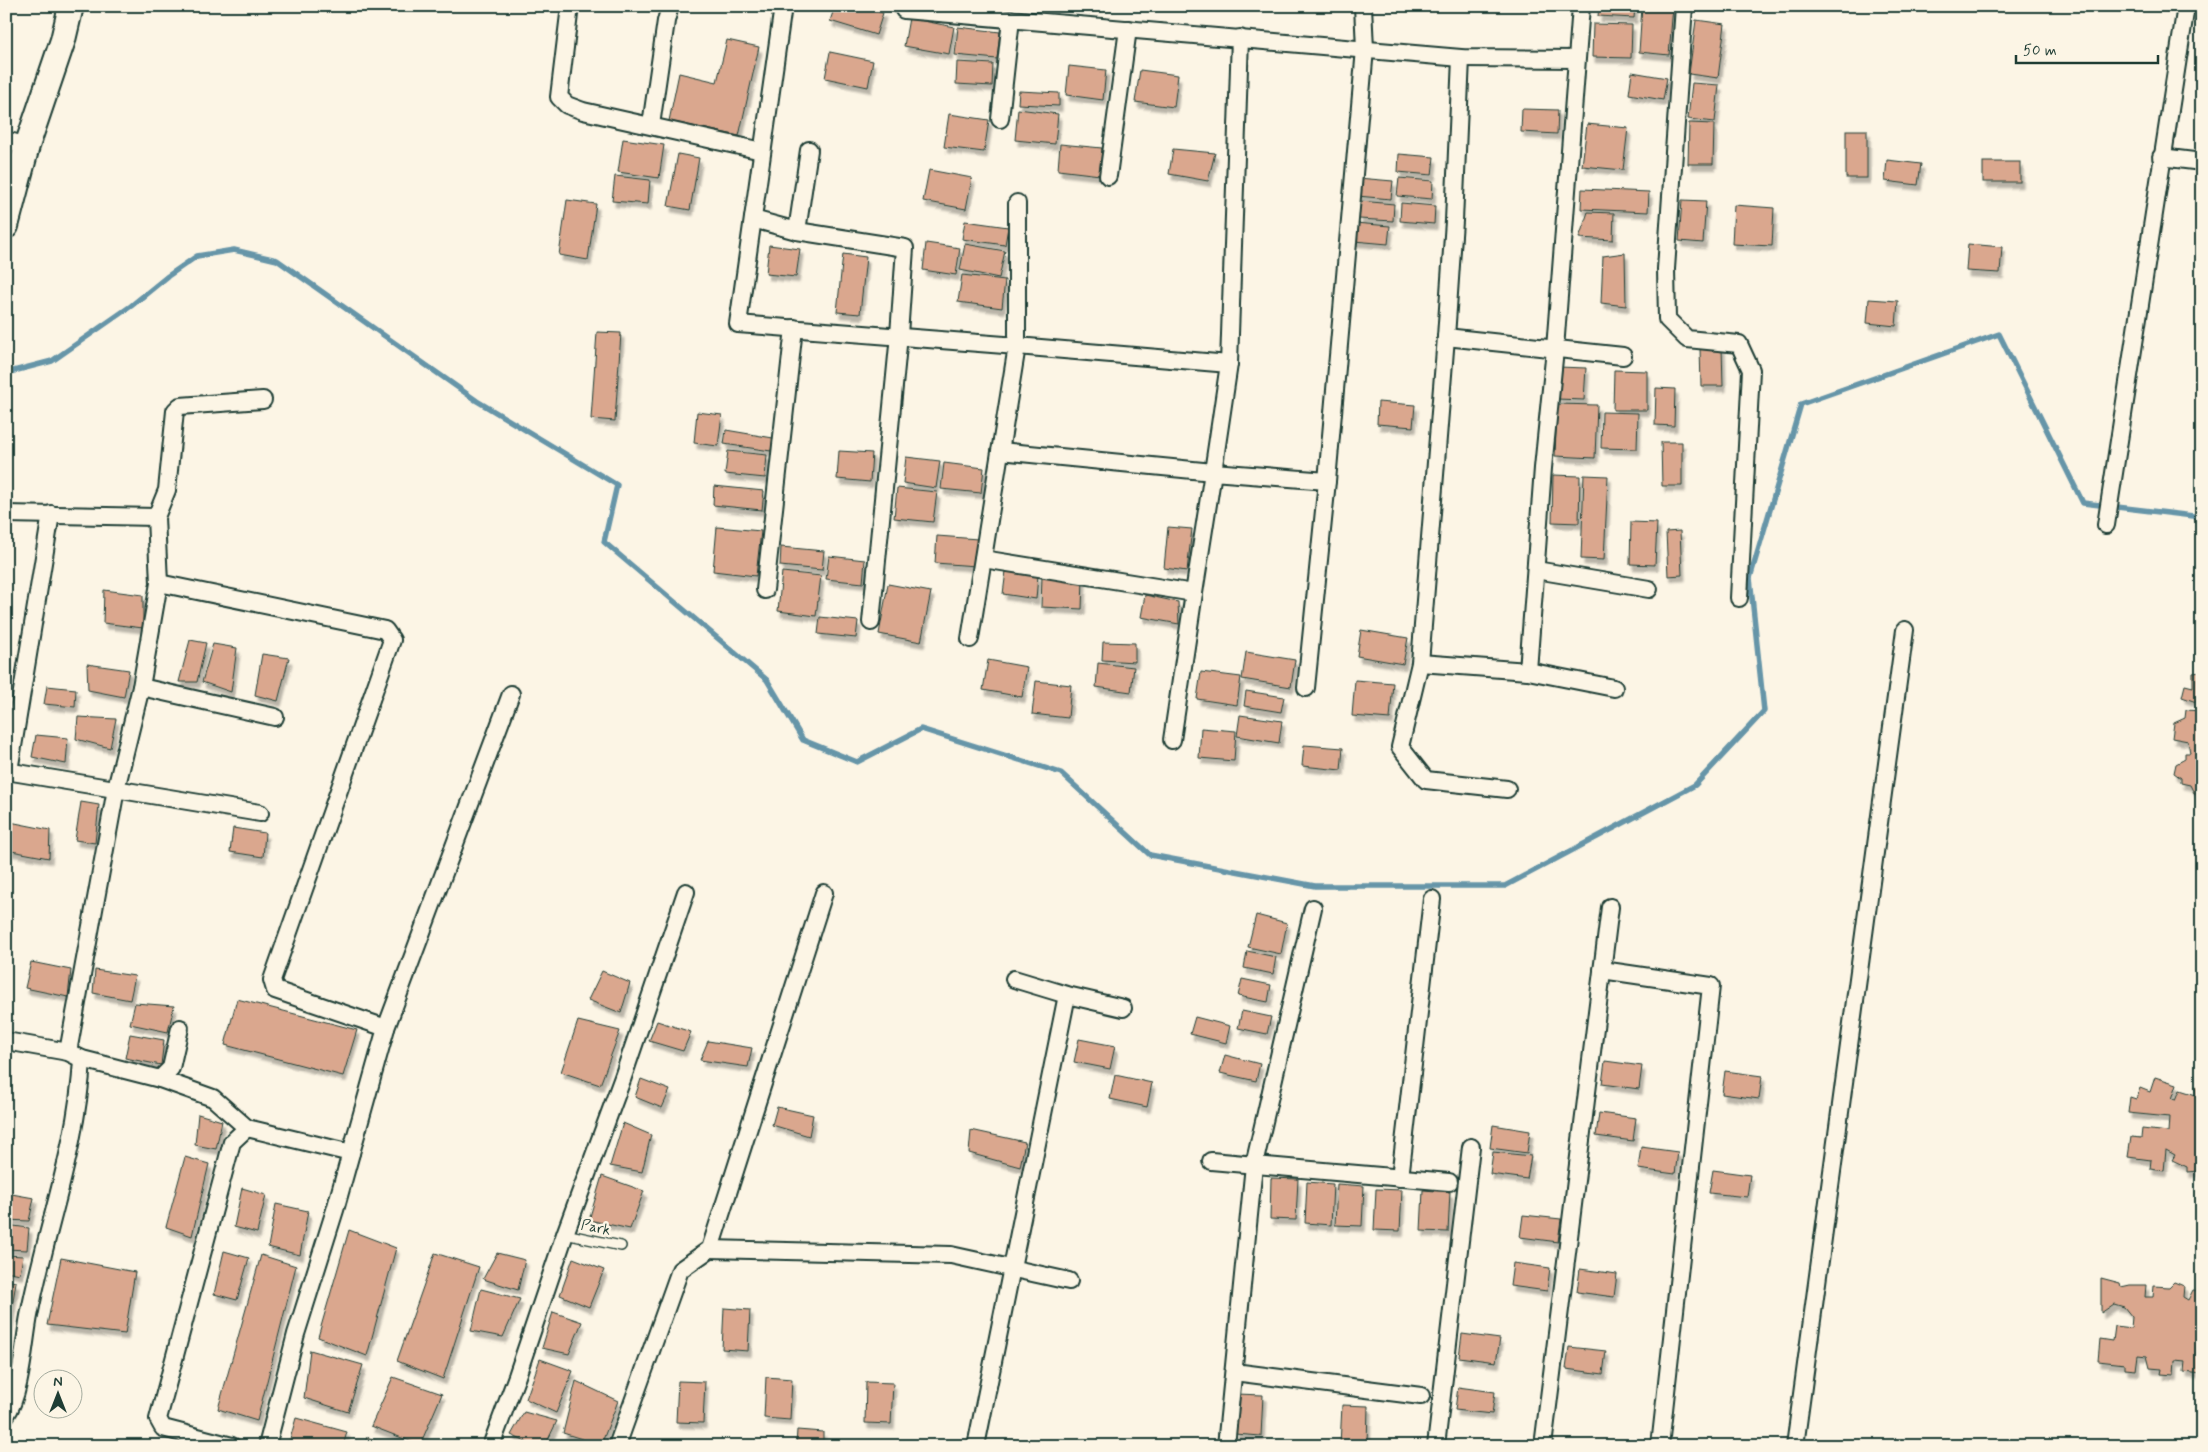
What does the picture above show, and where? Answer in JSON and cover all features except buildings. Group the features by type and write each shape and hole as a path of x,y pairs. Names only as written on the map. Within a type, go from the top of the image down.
{"street":[{"path":"6,226 17,143 63,40 71,6"},
{"path":"570,6 559,97 567,105 583,111 762,151"},
{"path":"651,125 670,6"},
{"path":"783,6 738,324 899,335 1230,364"},
{"path":"904,6 904,10 1461,58 1576,59"},
{"path":"1306,688 1327,481 1365,49 1363,6"},
{"path":"1528,671 1581,6"},
{"path":"1684,6 1666,269 1667,318 1687,339 1739,344 1752,370 1739,598"},
{"path":"2106,526 2186,6"},
{"path":"1000,118 1011,19"},
{"path":"1108,176 1128,29"},
{"path":"1172,740 1230,364 1240,38"},
{"path":"1461,58 1454,222 1420,663 1400,748 1426,780 1507,789"},
{"path":"797,231 809,150"},
{"path":"2162,157 2202,162"},
{"path":"970,639 1017,346 1018,203"},
{"path":"753,219 797,231 905,248 899,335 871,622"},
{"path":"765,590 794,328"},
{"path":"1446,337 1623,356"},
{"path":"6,1415 14,1397 29,1315 78,1104 75,1056 116,789 141,687 159,583 156,517 167,490 175,411 180,406 263,400"},
{"path":"1000,451 1327,481"},
{"path":"6,514 156,517"},
{"path":"51,514 8,771 260,813"},
{"path":"983,558 1194,593"},
{"path":"1536,570 1649,589"},
{"path":"159,583 385,630 392,640 272,980 275,990 386,1028"},
{"path":"1795,1446 1905,630"},
{"path":"1420,663 1528,671 1614,688"},
{"path":"141,687 275,717"},
{"path":"267,1446 296,1334 352,1153 386,1028 511,694"},
{"path":"491,1446 565,1234 623,1077 686,892"},
{"path":"710,1249 824,893"},
{"path":"1400,1178 1432,899"},
{"path":"1543,1446 1610,906"},
{"path":"1226,1446 1254,1165 1313,908"},
{"path":"1602,970 1711,986 1660,1446"},
{"path":"1014,979 1067,995 1123,1008"},
{"path":"976,1446 1067,995"},
{"path":"160,1079 171,1068 180,1028"},
{"path":"6,1041 75,1056 160,1079 214,1098 247,1128 352,1153"},
{"path":"232,1446 176,1433 164,1428 158,1419 232,1142 247,1128"},
{"path":"1436,1446 1471,1147"},
{"path":"1210,1161 1449,1182"},
{"path":"617,1446 680,1270 710,1249 951,1255 1069,1281"},
{"path":"1234,1372 1421,1396"}],"lane":[{"name":"Park","path":"565,1234 621,1246"}],"waterway":[{"path":"6,373 52,361 131,306 168,276 197,256 234,250 277,260 477,401 617,485 604,542 767,680 803,740 857,762 921,729 1061,773 1150,855 1315,886 1505,886 1695,785 1764,711 1750,578 1801,404 1999,334 2083,503 2202,517"}]}
